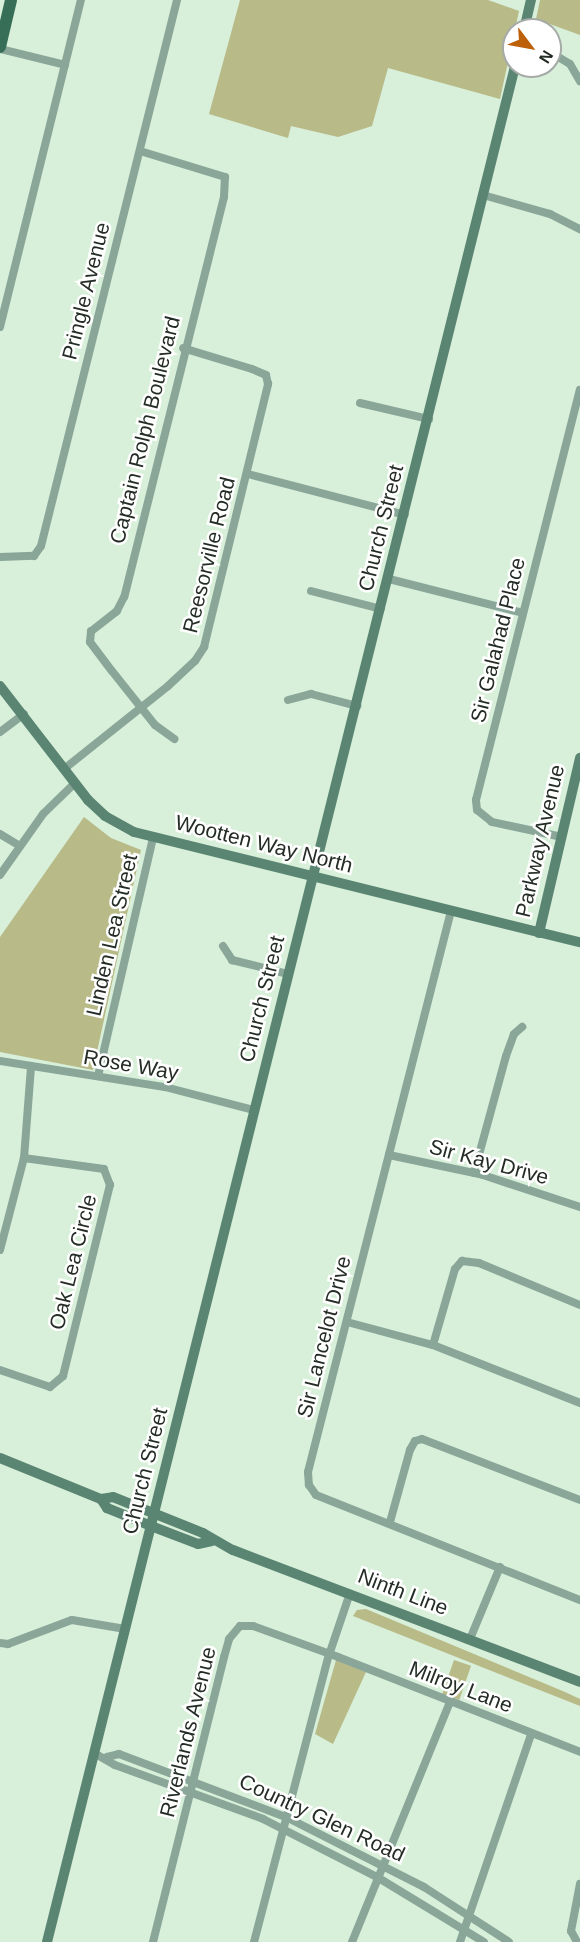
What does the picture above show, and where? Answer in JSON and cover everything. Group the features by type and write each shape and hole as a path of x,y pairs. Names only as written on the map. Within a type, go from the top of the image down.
{"main road":[{"path":"0,48 11,0"}],"street":[{"path":"0,327 81,0"},
{"name":"Pringle Avenue","path":"0,557 34,556 41,546 177,0"},
{"path":"527,18 531,0"},
{"path":"0,48 65,65"},
{"path":"562,59 570,64 580,81"},
{"name":"Church Street","path":"47,1942 429,419 512,78"},
{"name":"Captain Rolph Boulevard","path":"140,151 225,177 224,196 183,348 124,597 117,611 90,631 90,642 155,725 174,739"},
{"path":"483,195 550,214 580,229"},
{"name":"Reesorville Road","path":"64,769 143,707 195,661 204,648 268,384 266,375 183,348"},
{"name":"Sir Galahad Place","path":"562,837 492,822 477,810 476,800 580,390"},
{"path":"360,403 429,419"},
{"path":"248,474 405,515"},
{"path":"389,579 523,613"},
{"path":"310,591 381,609"},
{"name":"Wootten Way North","path":"0,686 24,714 75,783 105,816 153,837 580,942"},
{"path":"288,700 311,694 357,706"},
{"path":"0,732 24,714"},
{"name":"Parkway Avenue","path":"539,933 580,758"},
{"path":"0,875 44,813 75,783"},
{"path":"0,834 20,846"},
{"name":"Linden Lea Street","path":"98,1077 153,837"},
{"name":"Sir Lancelot Drive","path":"452,910 308,1472 309,1485 316,1495 390,1522 580,1600"},
{"path":"223,946 232,960 288,974"},
{"path":"474,1173 506,1056 514,1034 522,1027"},
{"name":"Rose Way","path":"0,1061 165,1087 254,1110"},
{"path":"0,1250 24,1158 31,1066"},
{"name":"Sir Kay Drive","path":"389,1155 474,1173 580,1207"},
{"name":"Oak Lea Circle","path":"0,1370 50,1387 63,1376 111,1185 104,1169 24,1158"},
{"path":"433,1345 455,1269 462,1261 479,1263 580,1305"},
{"path":"347,1322 433,1345 580,1403"},
{"path":"390,1522 410,1450 415,1441 422,1439 580,1500"},
{"name":"Ninth Line","path":"0,1458 101,1499 108,1508 151,1526 198,1544 212,1541"},
{"name":"Ninth Line","path":"101,1499 113,1497 203,1533 212,1541 580,1682"},
{"path":"470,1639 500,1568"},
{"path":"254,1942 329,1655 350,1593"},
{"path":"0,1643 8,1644 72,1620 125,1629"},
{"name":"Riverlands Avenue","path":"153,1942 229,1639 240,1626 253,1626 329,1655"},
{"name":"Milroy Lane","path":"329,1655 531,1735 580,1752"},
{"path":"352,1942 381,1865 450,1702"},
{"path":"460,1942 531,1735"},
{"name":"Country Glen Road","path":"94,1753 107,1757 115,1765 192,1791 283,1829 377,1877 484,1942"},
{"name":"Country Glen Road","path":"107,1757 119,1754 195,1780 286,1817 381,1865 509,1942"},
{"path":"577,1940 571,1931 580,1884"}],"green space":[{"path":"240,0 488,0 519,11 517,18 502,18 502,78 505,78 500,99 388,68 372,126 338,137 291,126 288,138 209,114"},
{"path":"540,0 580,0 580,35 562,28 562,18 536,18"},
{"path":"84,817 111,838 141,850 93,1070 0,1052 0,937"},
{"path":"366,1609 565,1692 580,1699 580,1706 353,1616 357,1610"},
{"path":"336,1660 366,1672 333,1744 315,1734"},
{"path":"454,1660 471,1666 459,1700 442,1694"}]}
